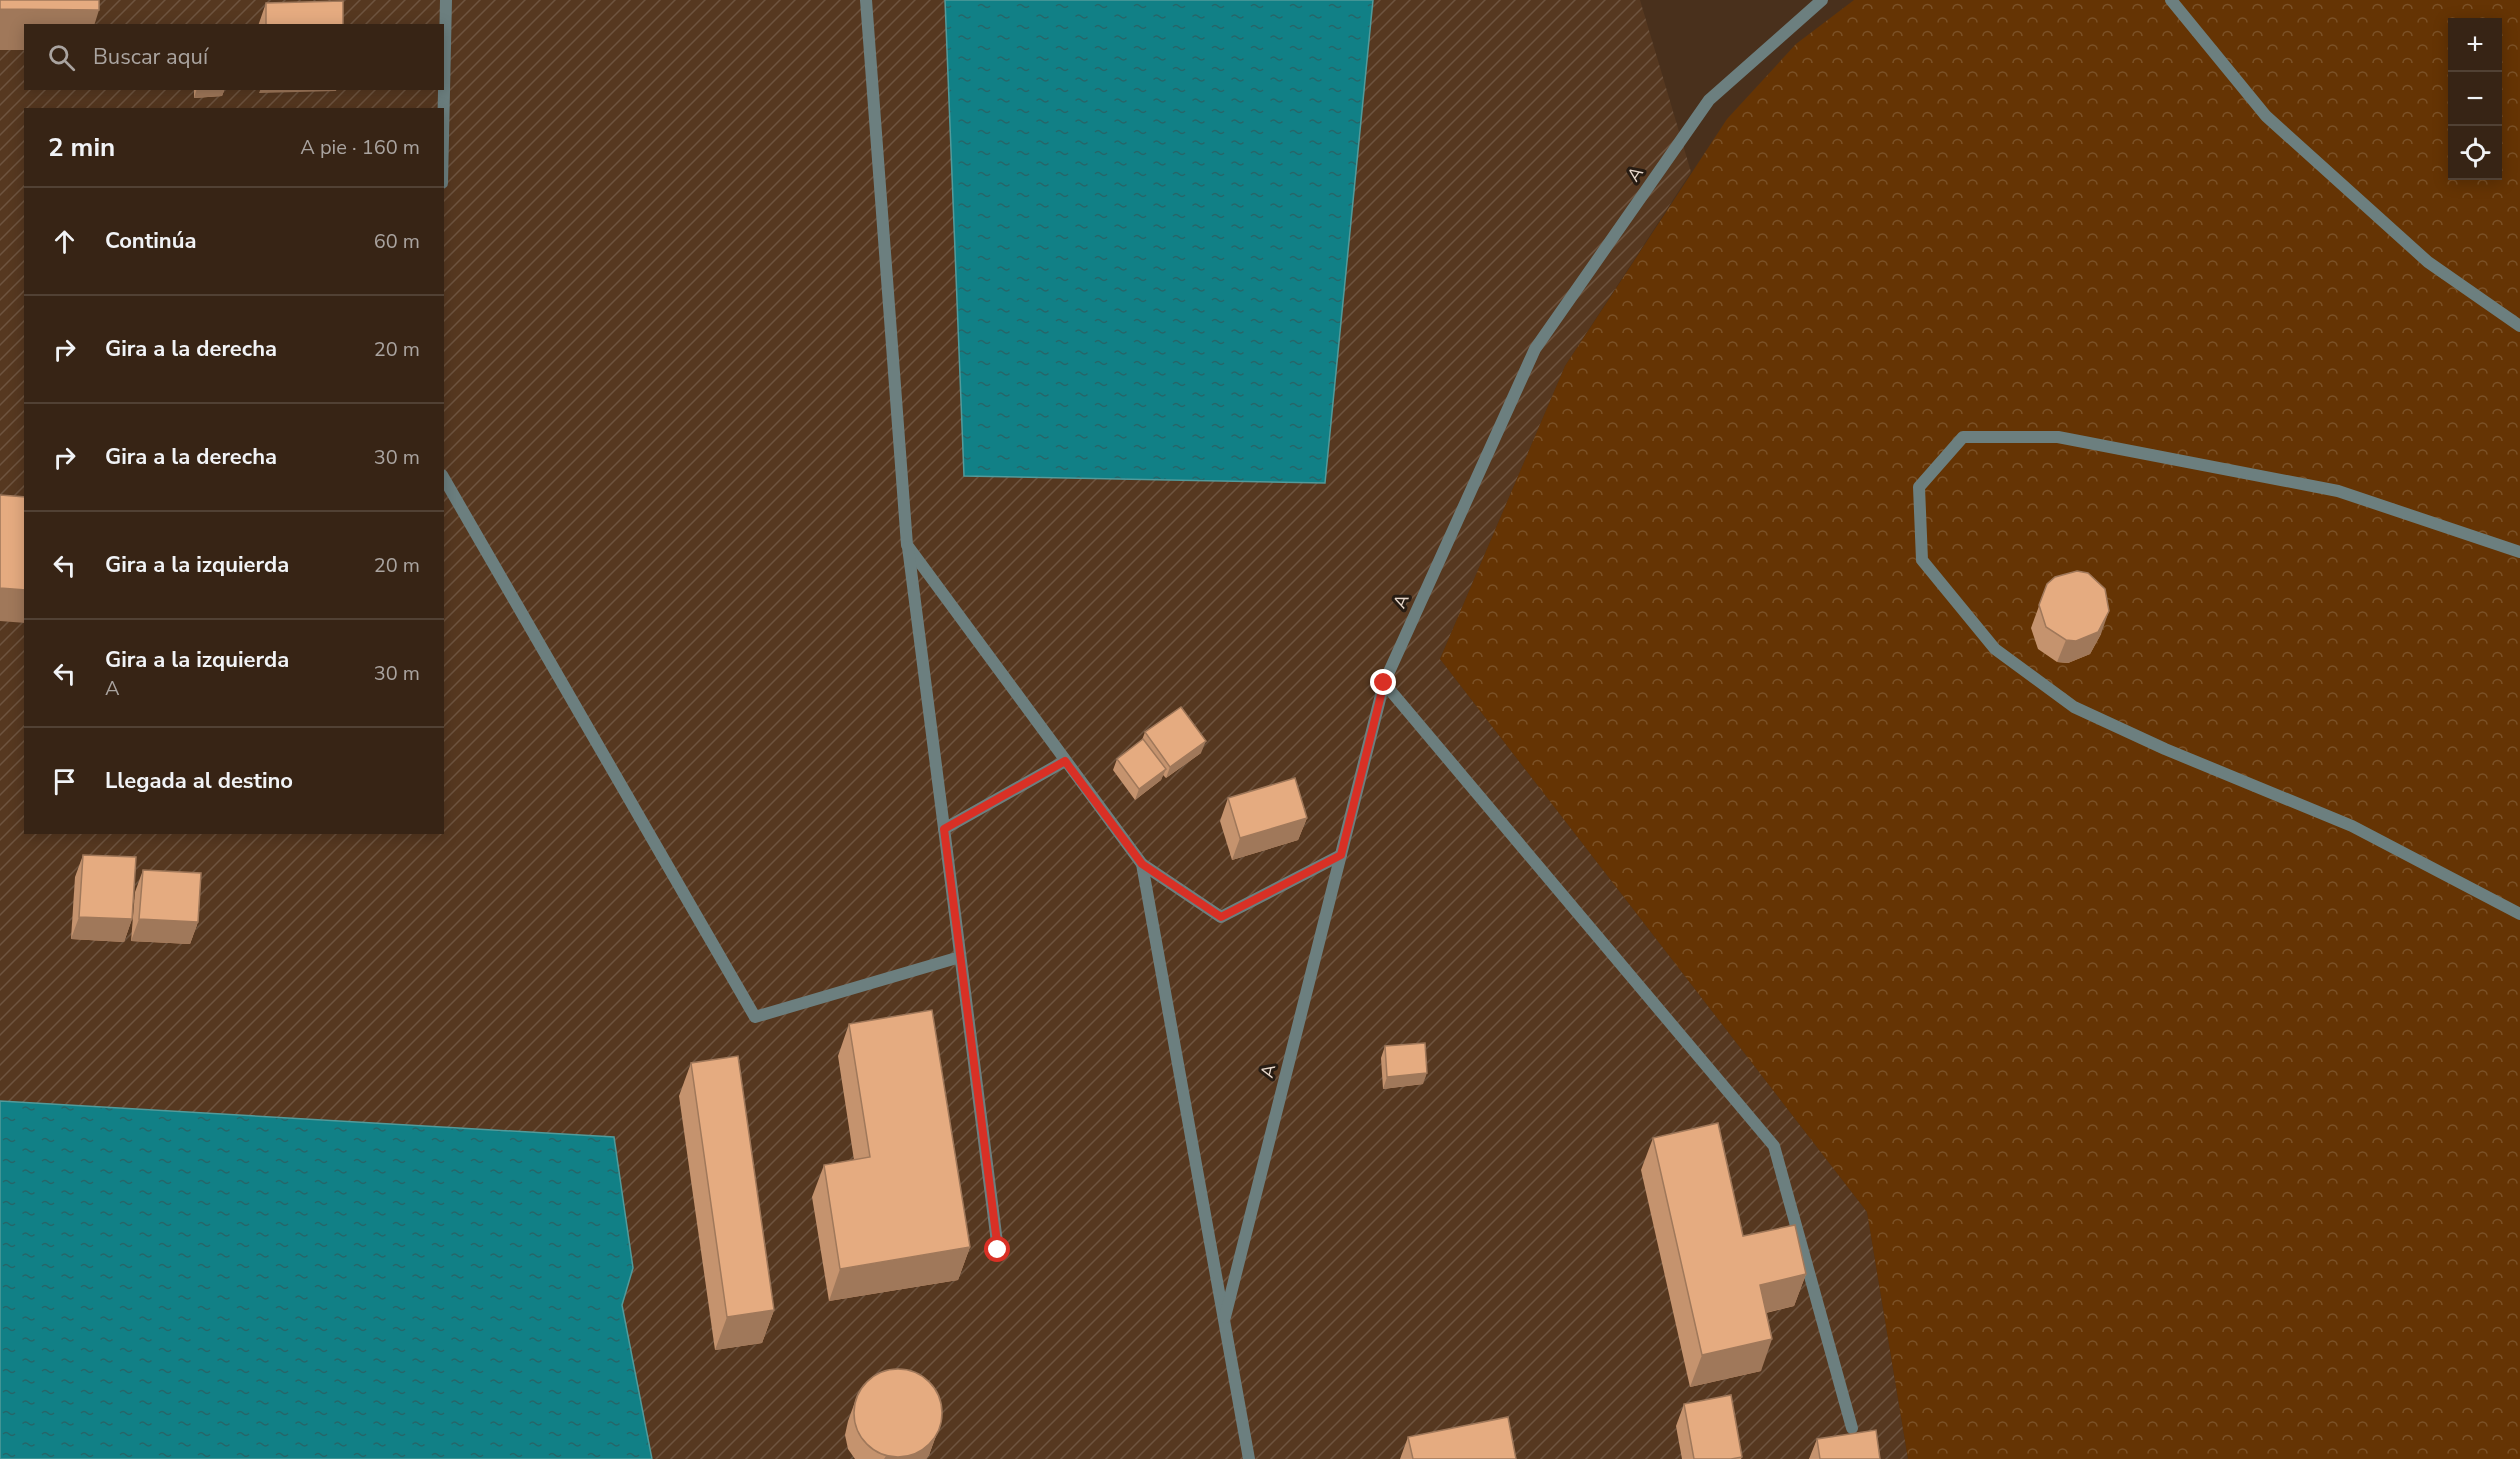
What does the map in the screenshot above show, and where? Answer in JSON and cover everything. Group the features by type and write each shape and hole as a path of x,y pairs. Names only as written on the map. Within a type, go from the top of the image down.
{"street":[{"path":"444,108 446,0"},
{"path":"866,0 907,545 998,1250"},
{"name":"A","path":"1224,1321 1384,683 1535,349 1709,100 1822,0"},
{"path":"2171,0 2266,116 2428,262 2520,326"},
{"path":"2520,552 2338,491 2058,437 1963,437 1919,488 1922,560 1995,649 2074,707 2165,749 2352,826 2520,914"},
{"path":"444,478 755,1017 960,957"},
{"path":"907,545 1142,864 1221,917 1341,855"},
{"path":"1384,683 1774,1146 1852,1428"},
{"path":"944,829 1065,761"},
{"path":"1142,864 1249,1459"}],"shaded area":[{"path":"0,0 1640,0 1691,172 1565,366 1440,659 1867,1212 1908,1459 0,1459"}],"green space":[{"path":"1854,0 2520,0 2520,1459 1908,1459 1867,1212 1440,659 1565,366 1727,119 1796,44"}],"water":[{"path":"945,0 1373,0 1325,483 964,476"},
{"path":"0,1101 614,1137 633,1268 622,1305 652,1459 0,1459"}],"building":[{"path":"0,0 99,0 99,10 0,9"},
{"path":"343,1 343,24 266,24 266,3"},
{"path":"0,495 24,497 24,590 0,588"},
{"path":"2077,571 2088,573 2105,589 2109,611 2098,632 2076,641 2066,640 2046,627 2039,605 2047,584 2055,577"},
{"path":"1181,707 1206,741 1170,767 1145,732"},
{"path":"1143,739 1166,769 1139,789 1117,759"},
{"path":"1295,778 1307,818 1240,838 1228,798"},
{"path":"83,855 136,857 132,919 79,917"},
{"path":"143,870 201,873 198,922 139,919"},
{"path":"932,1010 970,1247 840,1269 824,1165 870,1157 849,1024"},
{"path":"1425,1043 1427,1073 1387,1077 1385,1046"},
{"path":"738,1056 774,1310 727,1317 691,1063"},
{"path":"1718,1123 1743,1236 1795,1225 1806,1274 1760,1285 1772,1339 1702,1355 1653,1138"},
{"path":"898,1369 915,1373 929,1382 938,1396 942,1413 938,1430 929,1444 915,1453 898,1457 881,1453 867,1444 858,1430 854,1413 858,1396 867,1382 881,1373"},
{"path":"1731,1395 1742,1457 1694,1459 1684,1404"},
{"path":"1508,1417 1516,1459 1413,1459 1408,1437"},
{"path":"1876,1430 1880,1459 1820,1459 1817,1439"}],"route":[{"path":"998,1250 944,829 1065,761 1142,864 1221,917 1341,855 1384,683"}]}
